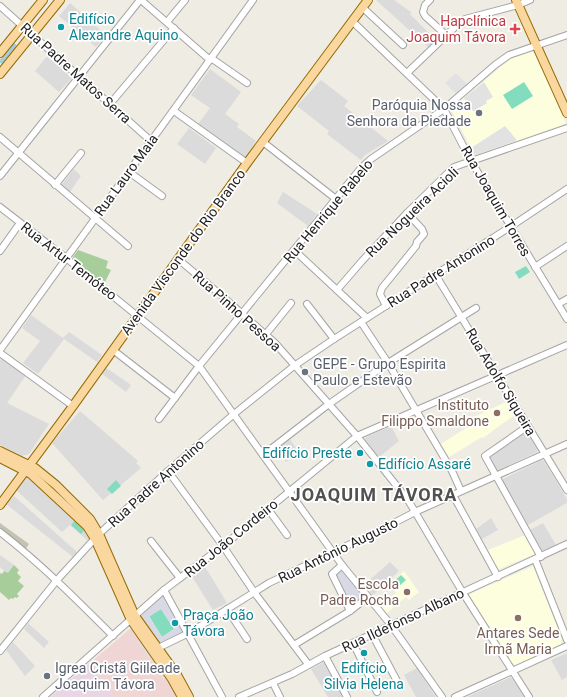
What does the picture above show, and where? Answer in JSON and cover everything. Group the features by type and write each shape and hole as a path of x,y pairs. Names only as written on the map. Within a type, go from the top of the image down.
{"main road":[{"path":"0,53 43,0"},
{"path":"0,74 60,0"},
{"name":"Avenida Visconde do Rio Branco","path":"0,505 26,467 73,406 247,163 368,0"},
{"path":"517,2 567,113"},
{"path":"0,451 26,467 31,474 97,536 133,618 189,697"},
{"path":"0,458 26,467"},
{"path":"133,618 158,648 175,677 182,697"}],"street":[{"path":"0,176 141,0 210,59 247,83"},
{"path":"167,22 185,0"},
{"name":"Rua Lauro Maia","path":"0,352 94,219 174,111 253,0"},
{"path":"430,0 425,5 423,12 425,16 446,35"},
{"path":"406,73 465,19 517,2 530,0"},
{"name":"Rua Padre Matos Serra","path":"0,6 151,141"},
{"path":"362,7 403,45"},
{"name":"Rua Joaquim Torres","path":"352,21 444,109 471,161 567,319"},
{"path":"110,104 174,28"},
{"name":"Rua Henrique Rabelo","path":"159,419 199,366 361,168 371,159 444,109 504,59 536,45 567,34"},
{"path":"174,111 247,163"},
{"name":"Rua Nogueira Acioli","path":"337,290 407,213 454,167 567,128"},
{"path":"0,137 94,219 128,246"},
{"path":"263,142 336,200"},
{"path":"55,185 81,153"},
{"path":"129,172 162,196"},
{"name":"Rua Padre Antonino","path":"0,651 57,580 97,536 168,471 234,414 294,366 567,189"},
{"name":"Rua Artur Temóteo","path":"0,207 138,315 199,366 342,565 391,625 442,697"},
{"path":"386,306 380,294 382,288 424,234 422,229 407,213"},
{"path":"0,251 20,223"},
{"path":"535,267 567,246"},
{"path":"294,250 367,318"},
{"name":"Rua Pinho Pessoa","path":"178,259 266,334 357,436 400,490 415,512 463,593 529,697"},
{"name":"Rua Adolfo Siqueira","path":"435,274 567,490"},
{"path":"558,304 567,299"},
{"path":"266,334 291,303"},
{"path":"307,304 334,339"},
{"path":"263,455 329,404 388,363 476,308"},
{"path":"361,322 416,410 452,471 461,491"},
{"name":"Rua João Cordeiro","path":"43,697 164,590 223,546 357,436 567,345"},
{"path":"112,350 176,398"},
{"path":"0,352 73,406"},
{"path":"528,426 485,456 538,558 567,640"},
{"name":"Rua Antônio Augusto","path":"158,648 189,633 254,592 415,512 567,444"},
{"path":"168,471 223,546 254,592 308,664"},
{"path":"453,495 498,577"},
{"path":"268,509 288,534"},
{"path":"0,532 27,553 57,580 113,636"},
{"path":"152,541 180,578"},
{"name":"Rua Ildefonso Albano","path":"240,697 273,683 308,664 567,544"},
{"path":"342,565 332,574 350,612"},
{"path":"164,590 189,633 222,697"},
{"path":"294,645 350,612 368,597"},
{"path":"226,609 247,639"},
{"path":"372,634 397,681"},
{"path":"353,643 377,692"},
{"path":"455,697 567,646"},
{"path":"325,656 347,697"},
{"path":"273,683 280,697"}],"shaded area":[{"path":"376,0 394,0 411,12 410,14 436,40 429,48"},
{"path":"70,3 106,35 96,47 59,16"},
{"path":"531,52 534,53 566,123 476,155 474,154 451,109 510,59"},
{"path":"47,56 72,78 59,92 35,71"},
{"path":"210,69 241,92 225,114 239,124 237,127 256,141 244,158 198,124 210,108 191,95"},
{"path":"456,73 467,84 456,94 445,83"},
{"path":"321,80 348,101 344,106 388,141 365,155 361,160 327,134 329,131 297,106"},
{"path":"484,82 493,97 486,101 487,103 474,111 460,107 467,103 464,98"},
{"path":"505,126 516,141 476,155 474,154 471,148"},
{"path":"189,128 216,148 205,164 177,144"},
{"path":"74,169 81,176 70,192 61,185"},
{"path":"283,192 317,214 308,226 277,203"},
{"path":"31,315 63,338 69,332 102,355 97,362 64,339 38,374 23,363 40,341 22,328"},
{"path":"2,359 26,375 7,403 49,424 29,454 22,456 0,445 0,360"},
{"path":"105,367 131,385 126,392 101,373"},
{"path":"508,401 516,414 483,438 482,437 449,457 441,444 474,423 472,418"},
{"path":"80,411 138,461 136,463 141,468 103,500 52,443"},
{"path":"391,426 399,441 379,457 365,439 366,437"},
{"path":"524,433 529,434 538,449 537,452 496,471 489,460 490,456"},
{"path":"289,438 299,452 286,462 276,448"},
{"path":"542,460 567,499 567,503 526,526 501,480"},
{"path":"28,476 80,523 89,537 88,541 70,525 62,532 16,490"},
{"path":"14,496 77,552 73,557 6,504"},
{"path":"491,518 498,530 482,539 476,529"},
{"path":"0,523 29,544 25,550 0,531"},
{"path":"543,523 556,545 542,551 530,530"},
{"path":"525,535 535,554 497,570 488,550"},
{"path":"0,555 14,565 8,574 0,567"},
{"path":"390,562 399,571 373,595 364,585"},
{"path":"204,565 227,603 213,610 191,575"},
{"name":"Antares Sede Irmã Maria","path":"533,566 562,639 560,646 515,665 510,661 469,595"},
{"path":"341,569 364,598 350,607 335,575"},
{"name":"Escola Padre Rocha","path":"404,571 419,592 409,600 406,597 387,613 381,607 396,593 390,584"},
{"name":"Praça João Távora","path":"162,596 165,597 183,632 159,643 141,616","holes":["161,609 174,629 162,637 149,617"]},
{"path":"28,623 49,642 44,648 24,629"},
{"path":"130,629 133,629 140,643 164,679 168,679 177,697 113,697 90,663"},
{"path":"137,635 168,679 164,679 139,643"},
{"path":"13,642 35,666 25,676 6,650"},
{"path":"567,653 567,677 562,680 551,660"},
{"path":"326,661 344,696 342,697 328,697 311,669"},
{"path":"90,663 113,697 50,697"},
{"path":"417,668 436,697 416,697 404,675"},
{"path":"511,677 526,697 467,697"}],"green space":[{"path":"524,82 533,96 512,109 503,95"},
{"path":"78,250 108,261 106,268 111,270 104,284 73,260 73,257"},
{"path":"526,266 530,272 519,279 515,272"},
{"path":"116,480 121,486 112,494 107,489"},
{"path":"75,520 85,530 81,534 71,525"},
{"path":"14,565 19,570 17,573 21,577 18,581 24,586 17,594 19,596 17,598 11,598 9,600 0,592 0,573 2,574 4,571 8,573"},
{"path":"401,575 406,580 398,587 393,582"},
{"path":"161,609 174,629 162,637 149,616"}],"waterway":[{"path":"2,61 14,46"}],"place":[{"name":"Edifício Alexandre Aquino","path":"61,27"},
{"name":"Hapclínica Joaquim Távora","path":"515,29"},
{"name":"Paróquia Nossa Senhora da Piedade","path":"479,113"},
{"name":"GEPE - Grupo Espirita Paulo e Estevão","path":"305,372"},
{"name":"Instituto Filippo Smaldone","path":"497,413"},
{"name":"Edifício Preste","path":"360,453"},
{"name":"Edifício Assaré","path":"370,464"},
{"name":"Escola Padre Rocha","path":"407,592"},
{"name":"Antares Sede Irmã Maria","path":"518,618"},
{"name":"Praça João Távora","path":"175,623"},
{"name":"Edifício Silvia Helena","path":"364,653"},
{"name":"Igrea Cristã Giileade Joaquim Távora","path":"47,676"}],"district":[{"name":"JOAQUIM TÁVORA","path":"374,495"}]}
